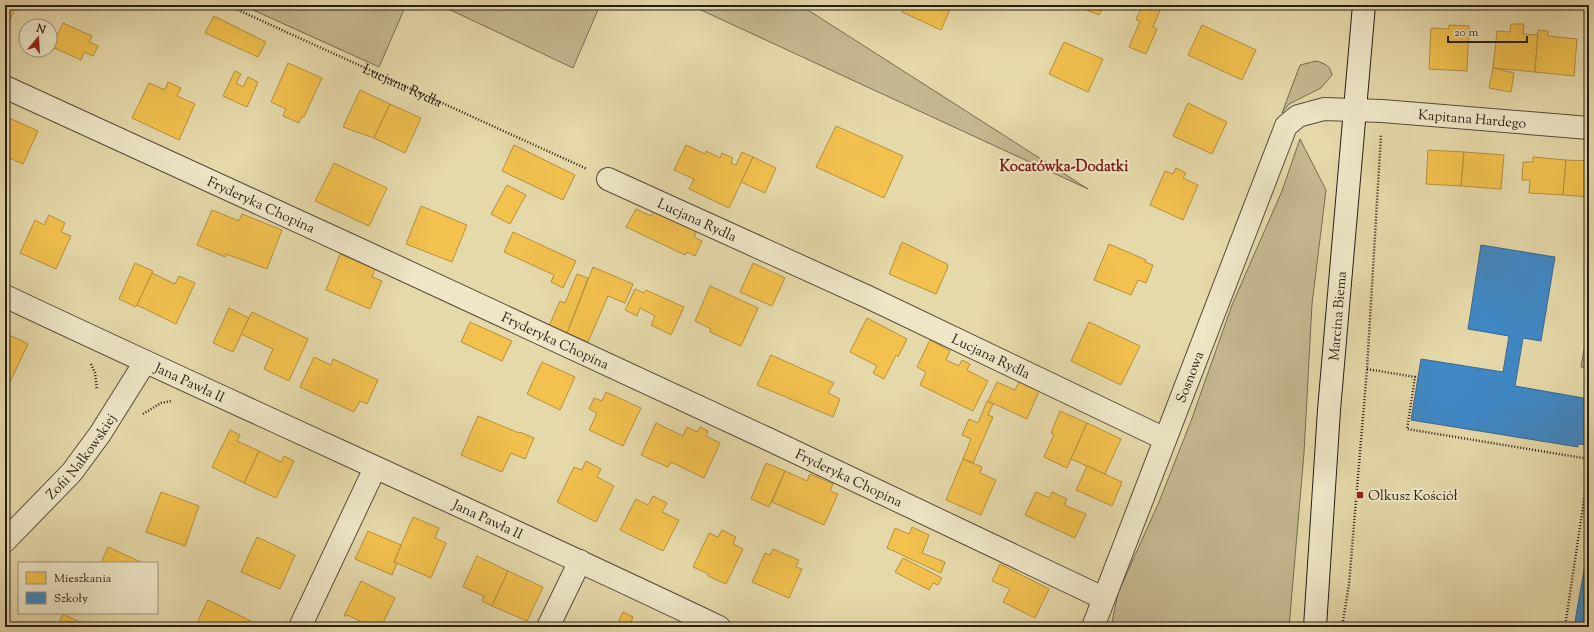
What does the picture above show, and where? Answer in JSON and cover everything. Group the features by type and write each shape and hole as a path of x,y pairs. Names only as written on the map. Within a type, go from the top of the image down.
{"street":[{"name":"Marcina Biema","path":"1315,627 1329,410 1364,5"},
{"name":"Fryderyka Chopina","path":"5,87 768,439 1104,598"},
{"name":"Kapitana Hardego","path":"1286,126 1298,116 1324,109 1589,128"},
{"name":"Sosnowa","path":"1093,627 1286,126"},
{"name":"Lucjana Rydla","path":"608,179 868,297 1165,439"},
{"name":"Jana Pawła II","path":"5,296 145,362 580,561 719,627"},
{"name":"Zofii Nałkowskiej","path":"5,541 76,465 100,434 145,362"},
{"path":"300,627 375,468"},
{"path":"548,627 580,561"}],"path":[{"name":"Lucjana Rydla","path":"227,5 608,179"},
{"path":"1342,627 1349,584 1367,369 1381,131"},
{"path":"89,361 96,374 97,395"},
{"path":"1367,369 1415,377 1407,429 1589,459"},
{"path":"142,414 161,404 174,400"},
{"path":"1565,627 1589,466"}],"shaded area":[{"path":"242,5 406,5 379,67"},
{"path":"440,5 600,5 573,68"},
{"path":"690,5 800,5 1088,189"},
{"path":"1316,61 1327,65 1332,75 1321,88 1289,104 1282,113 1300,65"},
{"path":"1300,139 1326,190 1312,304 1304,453 1289,627 1111,627 1118,593 1159,502 1191,421 1232,305 1282,191"},
{"path":"1589,321 1589,368 1581,367"}],"building: Mieszkania":[{"path":"5,5 17,5 10,20 5,18"},
{"path":"905,5 952,5 941,30 902,12"},
{"path":"1075,5 1104,5 1099,15"},
{"path":"1142,5 1162,5 1153,27 1157,29 1146,54 1129,47 1140,21 1136,20"},
{"path":"214,16 266,42 258,57 205,33"},
{"path":"63,23 92,36 89,42 98,46 93,56 84,52 81,60 58,50 58,34"},
{"path":"1511,24 1524,24 1523,34 1538,35 1535,72 1493,68 1497,31 1510,32"},
{"path":"1202,25 1256,50 1242,80 1188,55"},
{"path":"1449,25 1469,26 1467,71 1429,69 1431,28 1449,29"},
{"path":"1538,30 1548,31 1548,36 1577,39 1574,76 1535,72"},
{"path":"1064,42 1103,59 1088,92 1049,74"},
{"path":"288,63 322,78 304,117 302,116 299,123 283,116 286,109 271,102"},
{"path":"1493,68 1514,73 1511,92 1489,88"},
{"path":"235,71 241,74 236,83 243,87 248,77 258,82 247,107 223,96"},
{"path":"168,82 181,88 177,96 195,104 179,140 132,118 149,83 165,90"},
{"path":"360,90 390,104 374,138 343,127"},
{"path":"1188,103 1227,122 1212,154 1173,136"},
{"path":"390,104 421,118 405,153 374,138"},
{"path":"5,116 38,131 23,164 5,156"},
{"path":"836,126 903,156 884,198 816,167"},
{"path":"514,145 575,175 563,200 502,171"},
{"path":"686,145 705,154 706,151 720,158 722,153 733,158 731,163 736,165 742,152 753,157 729,208 689,189 694,179 674,170"},
{"path":"1428,150 1464,152 1461,186 1426,184"},
{"path":"1464,152 1504,155 1501,189 1461,186"},
{"path":"753,157 776,168 765,193 741,182"},
{"path":"1533,157 1566,160 1563,195 1529,193 1530,180 1522,180 1523,162 1533,162"},
{"path":"1566,160 1589,161 1589,197 1563,195"},
{"path":"334,163 387,188 369,226 315,201"},
{"path":"1176,168 1186,173 1183,178 1198,185 1183,220 1150,205 1165,171 1173,174"},
{"path":"507,185 526,195 510,224 491,214"},
{"path":"421,206 467,225 452,262 406,244"},
{"path":"655,208 698,228 694,237 702,241 695,256 687,252 685,255 626,227 636,209 651,216"},
{"path":"212,210 239,221 242,214 282,230 267,269 226,254 225,257 197,245"},
{"path":"49,215 65,223 61,232 71,236 56,269 20,253 35,220 44,225"},
{"path":"513,232 576,261 563,288 551,282 554,275 504,252"},
{"path":"902,242 947,264 948,267 936,294 889,274"},
{"path":"1109,244 1146,260 1145,262 1153,265 1146,283 1138,280 1131,295 1094,280"},
{"path":"340,254 375,269 372,277 382,281 370,309 326,290"},
{"path":"135,263 153,271 136,307 119,299"},
{"path":"753,263 785,278 772,306 740,292"},
{"path":"593,267 633,284 625,303 608,296 588,342 567,333"},
{"path":"152,273 175,284 179,276 195,283 176,324 137,305"},
{"path":"577,274 588,278 567,333 549,326 560,301 565,303"},
{"path":"710,286 758,308 741,346 710,332 711,329 695,321"},
{"path":"635,289 644,293 646,290 684,307 671,335 651,325 655,316 640,308 637,316 625,310"},
{"path":"229,308 249,318 233,352 213,343"},
{"path":"252,312 308,339 289,381 264,369 273,349 241,334"},
{"path":"867,318 907,339 898,357 896,355 884,379 873,373 877,366 850,352"},
{"path":"470,322 512,341 502,361 461,342"},
{"path":"1089,322 1140,346 1121,385 1071,361"},
{"path":"5,333 28,344 9,384 5,382"},
{"path":"930,340 950,351 946,360 959,366 962,360 970,364 967,370 988,381 973,411 920,385 926,372 917,367"},
{"path":"771,355 834,383 828,393 840,399 833,417 757,385"},
{"path":"314,357 331,365 333,359 378,380 367,404 360,401 354,412 300,387"},
{"path":"542,362 575,377 560,410 527,394"},
{"path":"997,382 1015,390 1019,382 1039,391 1027,419 988,401"},
{"path":"606,392 641,408 623,446 589,430 597,413 589,409 594,398 602,401"},
{"path":"987,401 993,404 988,415 993,417 973,463 963,459 971,439 962,435 969,419 978,423"},
{"path":"1060,411 1087,423 1067,468 1044,457 1054,434 1051,433"},
{"path":"478,416 534,438 525,459 511,453 502,472 461,455"},
{"path":"656,423 683,436 687,427 697,432 700,427 708,431 706,436 720,443 704,478 671,462 668,467 641,455"},
{"path":"1087,423 1121,439 1105,474 1071,459"},
{"path":"230,430 240,435 237,441 259,451 244,483 212,467"},
{"path":"259,451 281,462 284,456 294,461 276,498 244,483"},
{"path":"963,459 982,467 980,473 996,480 981,515 946,500"},
{"path":"586,461 601,469 597,477 614,486 596,522 557,502 574,467 582,470"},
{"path":"766,463 785,471 769,507 751,499"},
{"path":"1087,466 1122,482 1112,506 1076,490"},
{"path":"785,471 807,481 810,474 833,484 830,491 838,494 824,525 772,502"},
{"path":"161,492 199,506 185,546 146,532"},
{"path":"1036,492 1050,498 1052,492 1067,499 1064,505 1086,514 1075,538 1025,515"},
{"path":"653,496 667,503 662,512 679,520 663,551 620,530 636,499 648,505"},
{"path":"413,517 439,528 435,538 446,543 431,578 394,562"},
{"path":"912,527 929,535 922,553 945,562 941,573 887,548 895,528 909,534"},
{"path":"722,530 736,537 733,544 743,549 726,584 693,567 709,533 718,537"},
{"path":"368,531 401,545 394,562 397,563 392,575 355,559"},
{"path":"257,537 295,555 280,589 241,572"},
{"path":"108,547 141,562 101,562"},
{"path":"773,549 799,560 796,567 802,569 789,598 752,582 765,553 770,555"},
{"path":"477,556 508,571 492,606 482,601 484,596 463,587"},
{"path":"903,558 942,578 938,585 933,583 929,590 895,572"},
{"path":"1000,564 1049,589 1035,618 1003,602 1010,589 992,581"},
{"path":"508,571 543,587 527,621 492,606"},
{"path":"361,581 395,598 381,627 368,627 361,624 362,622 347,615 344,616"},
{"path":"208,600 251,621 248,627 195,627"},
{"path":"623,612 633,617 630,624 635,627 616,627"},
{"path":"63,614 90,627 57,627"}],"building: Szkoły":[{"path":"1481,245 1555,257 1541,341 1523,338 1515,386 1589,399 1589,445 1578,444 1578,447 1411,420 1421,359 1503,372 1509,336 1468,329"},
{"path":"1589,542 1589,627 1574,627"}],"place":[{"name":"Olkusz Kościół","path":"1360,495"}],"district":[{"name":"Kocatówka-Dodatki","path":"1064,166"}]}
